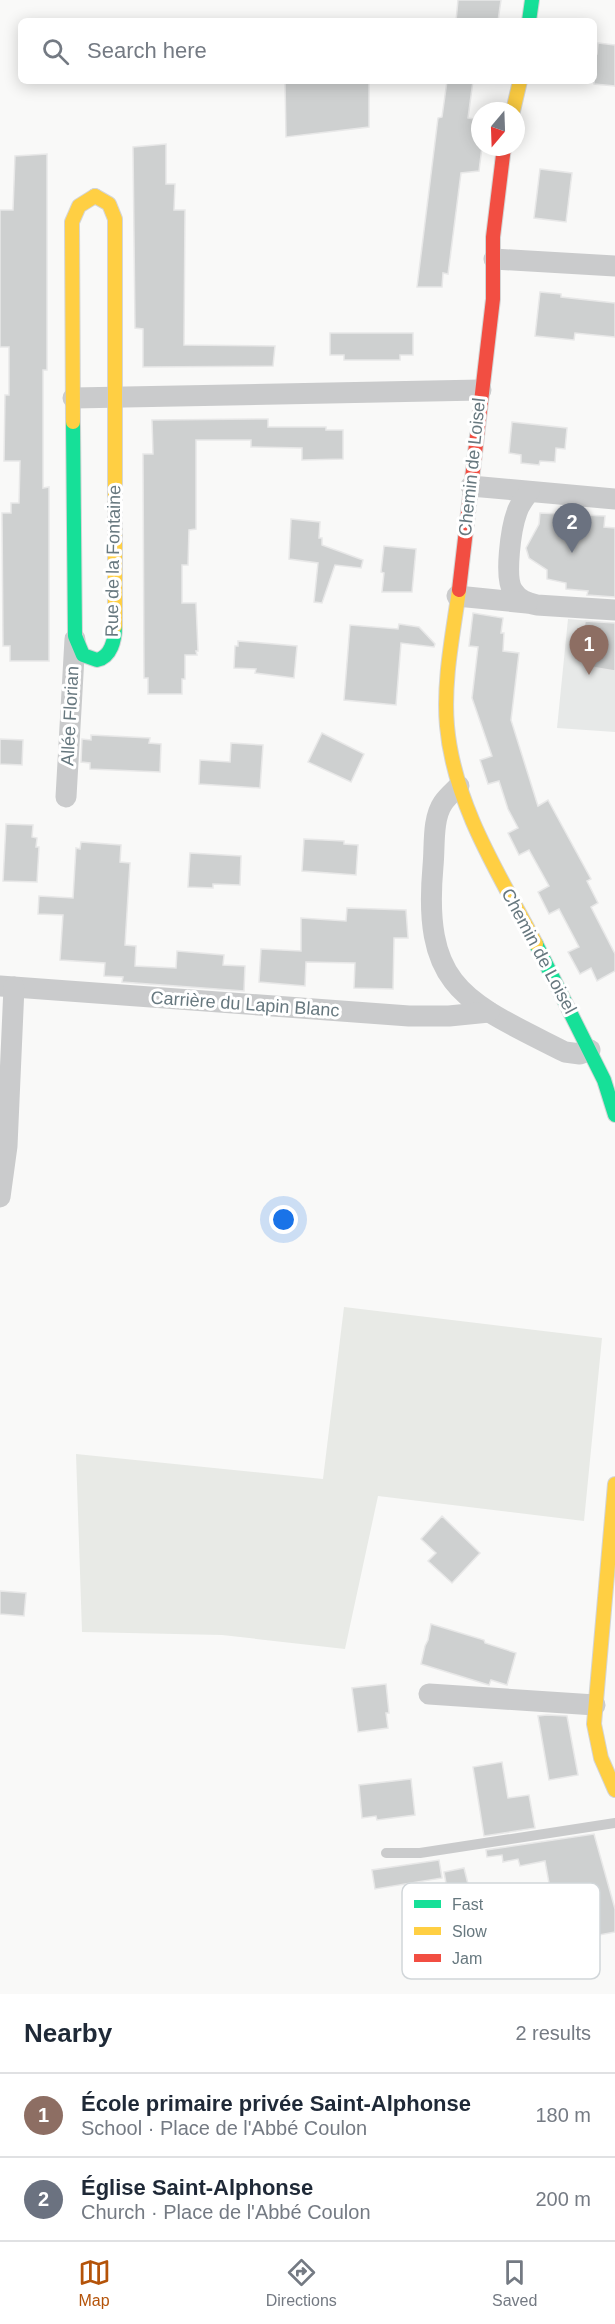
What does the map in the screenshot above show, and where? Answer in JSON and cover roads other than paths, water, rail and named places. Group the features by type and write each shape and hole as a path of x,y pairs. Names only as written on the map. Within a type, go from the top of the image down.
{"street":[{"path":"529,18 532,0"},
{"path":"515,102 519,84"},
{"name":"Chemin de Loisel","path":"503,156 493,237 493,299 457,596 446,711 449,748 459,786 477,833 590,1050 604,1080 615,1115"},
{"name":"Rue de la Fontaine","path":"95,196 104,199 112,207 115,219 115,397 113,640 104,659 97,660 83,655 75,636 72,222 75,210 82,201 95,196"},
{"path":"494,259 615,266"},
{"path":"74,398 481,390"},
{"path":"471,486 615,499"},
{"path":"527,603 514,592 510,585 509,574 513,525 520,504 529,492"},
{"path":"457,596 615,610"},
{"name":"Allée Florian","path":"66,797 75,636"},
{"path":"459,786 443,801 437,822 432,886 434,938 442,964 456,987 466,997 489,1012 565,1052 573,1054 590,1050"},
{"path":"0,1197 7,1146 7,987"},
{"name":"Carrière du Lapin Blanc","path":"7,987 409,1016 448,1016 489,1012"},
{"path":"615,1484 594,1724 597,1748 615,1790"},
{"path":"429,1694 595,1705"}],"lane":[{"path":"386,1853 420,1853 615,1823"}],"place":[{"name":"Église Saint-Alphonse","path":"572,553"},
{"name":"École primaire privée Saint-Alphonse","path":"589,675"}]}
